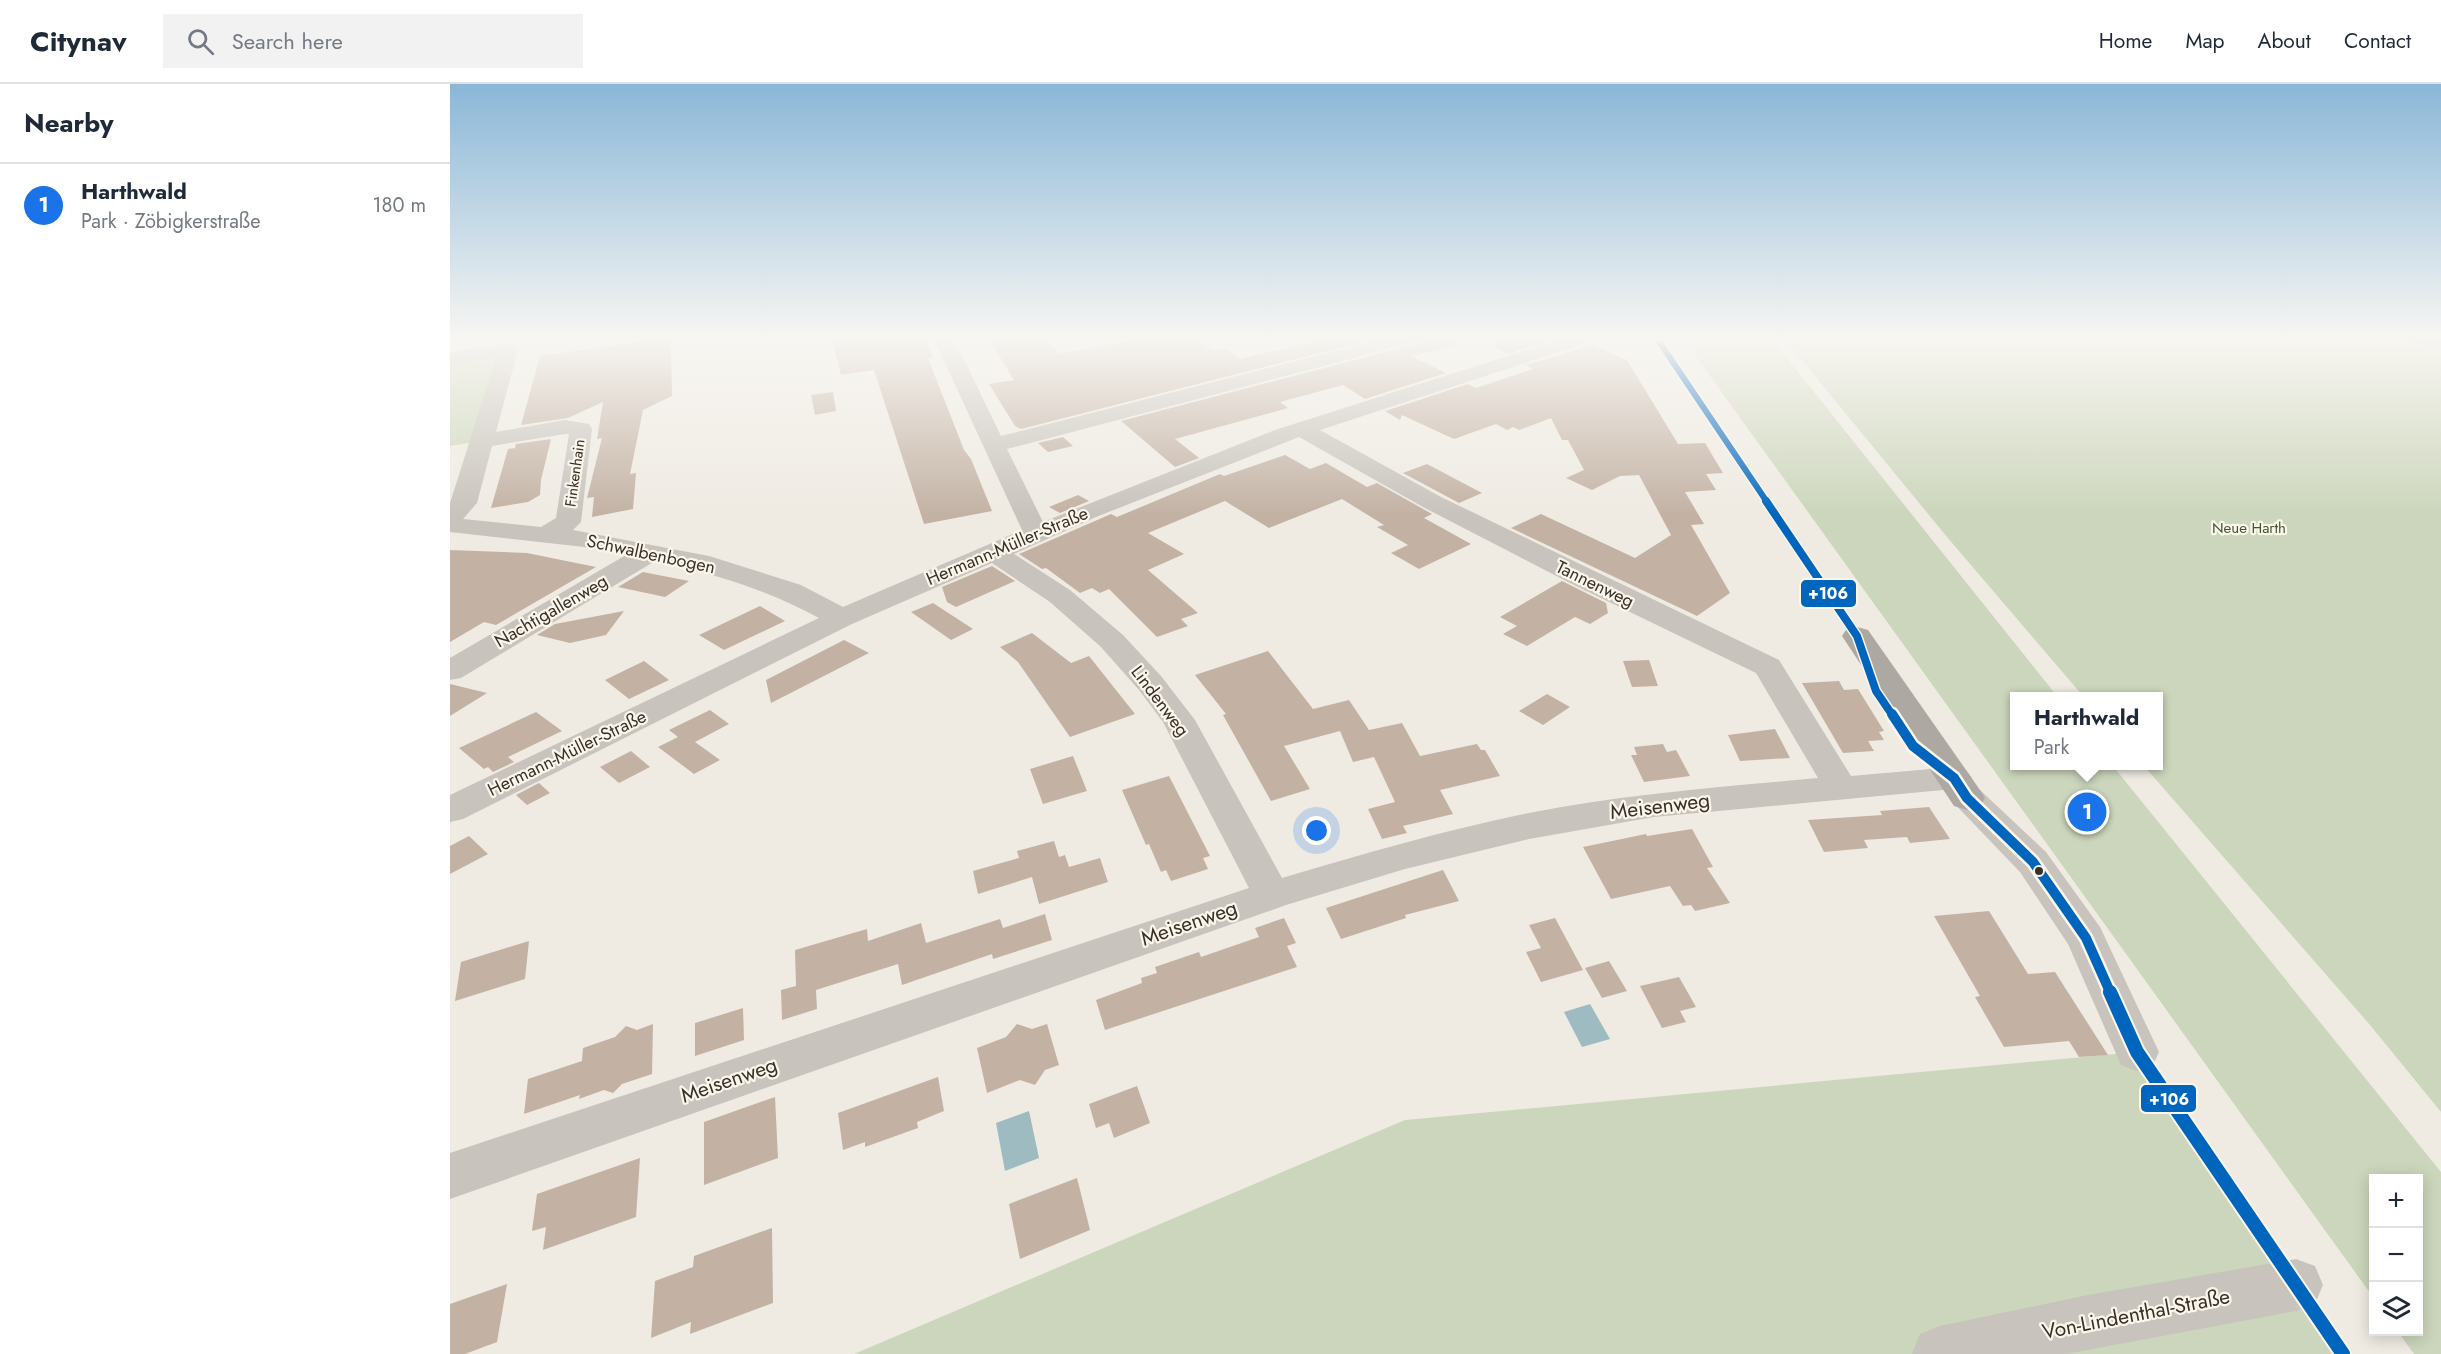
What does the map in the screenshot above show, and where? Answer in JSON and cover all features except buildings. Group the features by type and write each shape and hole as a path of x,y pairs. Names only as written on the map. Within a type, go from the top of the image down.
{"main road":[{"path":"1857,636 1960,788"}],"street":[{"path":"450,517 464,502 481,441 497,396"},
{"path":"971,396 1030,523 1038,533"},
{"path":"994,445 1183,396"},
{"name":"Hermann-Müller-Straße","path":"450,810 842,618 993,552 1301,429 1402,396"},
{"name":"Finkenhain","path":"481,441 565,427 581,429 568,522 548,534"},
{"name":"Tannenweg","path":"1301,429 1432,502 1580,577 1768,667 1841,788"},
{"name":"Schwalbenbogen","path":"450,524 469,528 548,534 699,562 791,591 842,618"},
{"name":"Nachtigallenweg","path":"450,671 651,552"},
{"name":"Lindenweg","path":"993,552 1060,596 1112,641 1150,683 1178,720 1272,895"},
{"name":"Meisenweg","path":"450,1176 1272,895 1402,856 1529,826 1654,805 1841,788 1960,788"},
{"path":"1960,788 2032,861 2086,938 2137,1052"},
{"name":"Von-Lindenthal-Straße","path":"1940,1354 2088,1322 2296,1285"}],"green space":[{"path":"450,396 494,396 481,441 450,446"},
{"path":"1725,396 1817,396 2054,692 2010,692 2010,770 2116,770 2441,1172 2441,1354 2414,1354 2401,1336 2423,1336 2423,1174 2369,1174 2369,1291"},
{"name":"Neue Harth","path":"1832,396 2441,396 2441,1112 2370,1025 2147,770 2163,770 2163,692 2080,692 1947,537"},
{"path":"2137,1052 2343,1354 854,1354 1405,1120"}],"water":[{"path":"1590,1004 1610,1039 1582,1047 1564,1012"},
{"path":"1029,1111 1039,1158 1005,1171 996,1123"}],"transit line":[{"name":"+106","path":"1696,396 1857,636 1876,691 1913,746 1954,778 1967,798 2033,862 2086,938 2137,1052 2343,1354"}],"place":[{"name":"Harthwald","path":"2087,812"}]}
